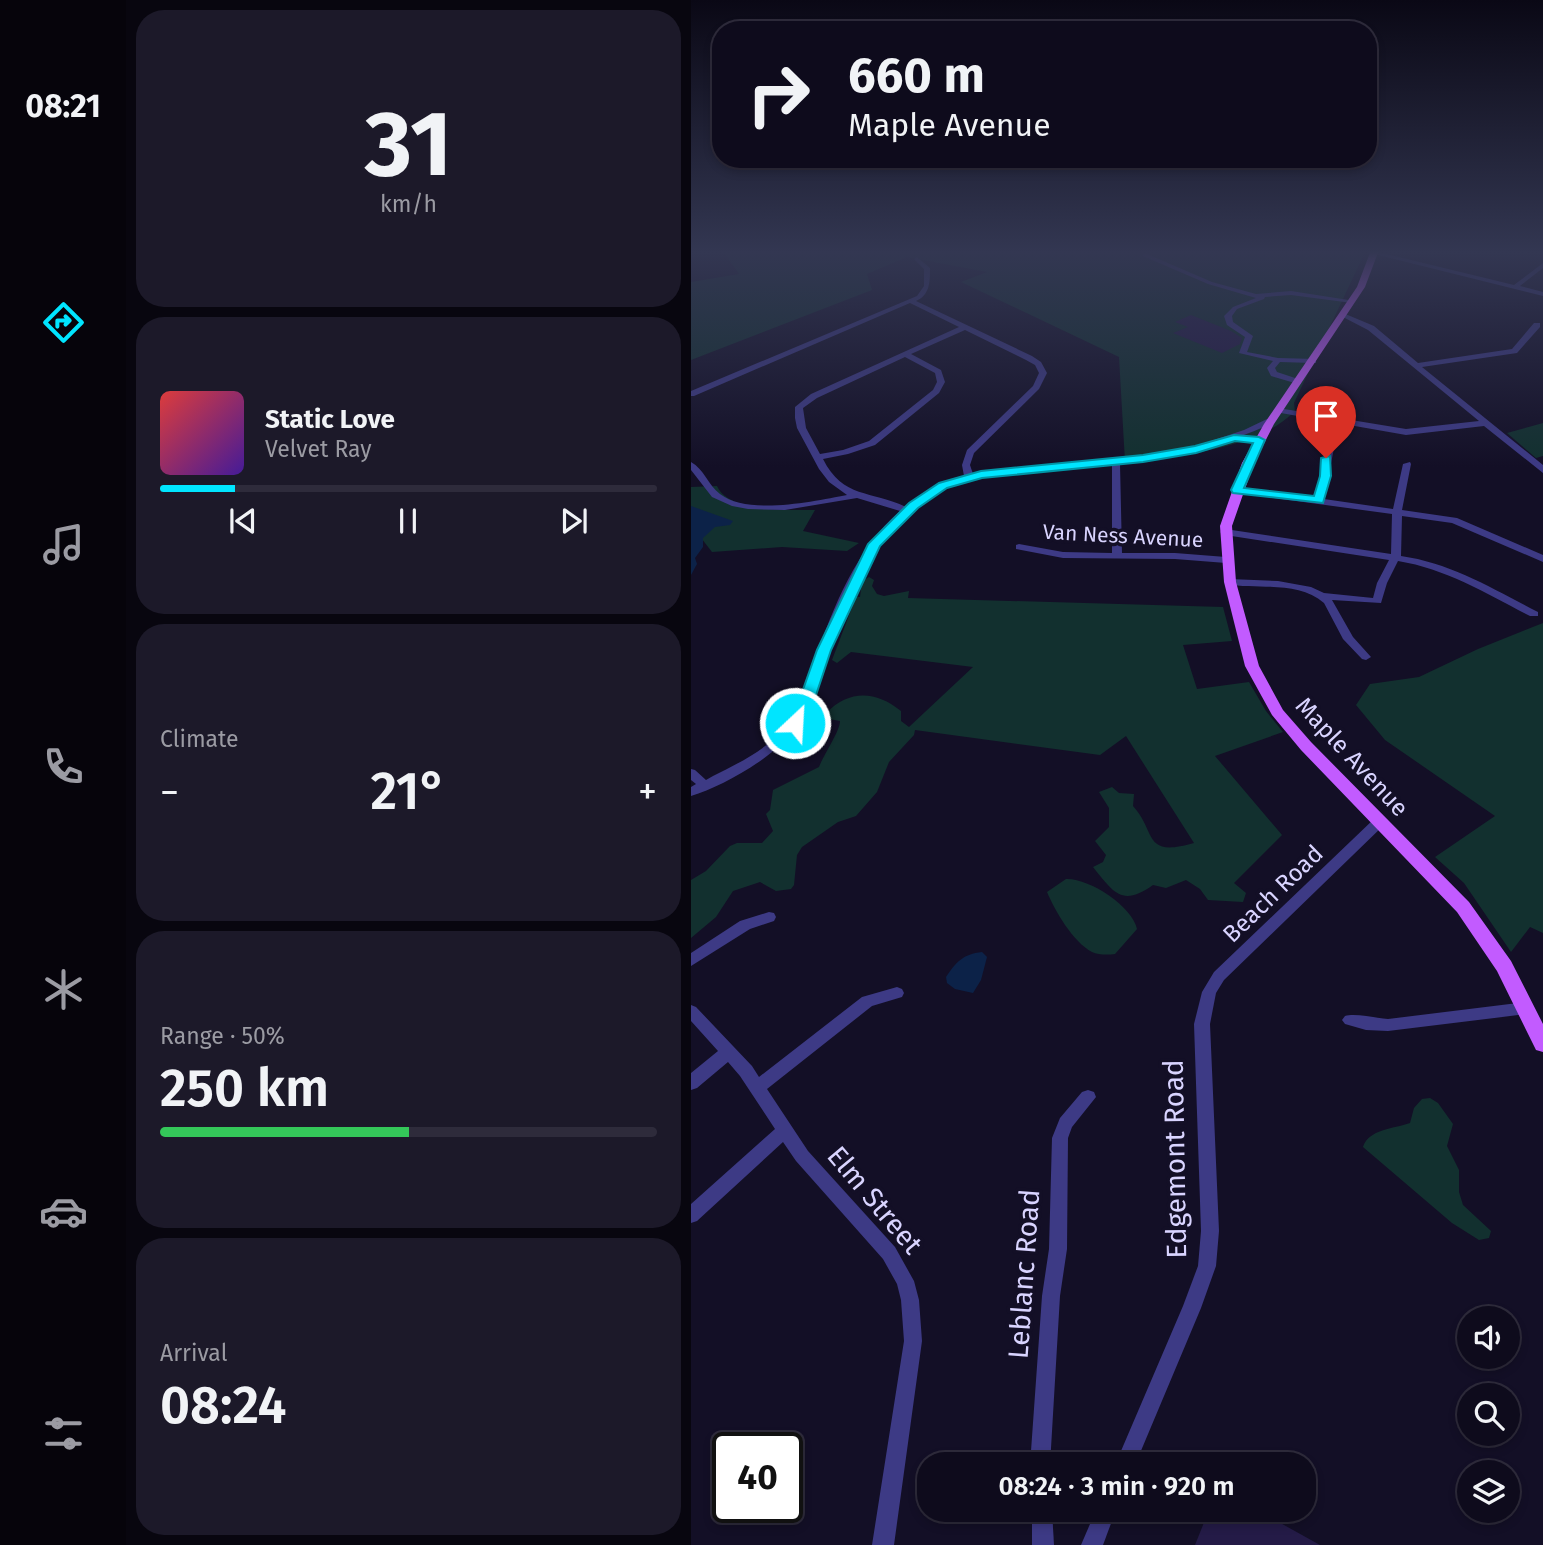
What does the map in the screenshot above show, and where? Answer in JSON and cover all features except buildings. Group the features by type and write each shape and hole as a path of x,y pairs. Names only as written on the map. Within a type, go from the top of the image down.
{"main road":[{"name":"Maple Avenue","path":"1338,322 1274,416 1256,436 1237,490 1225,532 1230,582 1244,642 1271,703 1298,738 1463,907 1492,947 1527,1007 1543,1044"}],"street":[{"path":"691,394 861,322"},
{"path":"955,322 1029,358 1039,364 1043,373 1036,387 970,452 966,465 969,477"},
{"path":"1232,322 1249,336 1243,352 1278,360 1313,361"},
{"path":"1359,322 1368,326 1417,365 1543,470"},
{"path":"1417,365 1514,351 1537,325"},
{"path":"907,511 854,495 829,477 799,424 799,407 814,396 965,327"},
{"path":"818,457 872,443 935,391 941,382 938,372 905,354"},
{"path":"1278,360 1272,366 1272,372 1298,382"},
{"path":"1274,416 1406,432 1487,423"},
{"path":"1234,438 1256,436"},
{"path":"691,792 766,751 795,723 824,650 879,537 935,490 969,477 1116,462 1196,450 1234,438 1256,436"},
{"path":"1319,500 1330,449"},
{"path":"1116,462 1117,555"},
{"path":"1230,582 1286,585 1322,596 1376,601 1396,556 1397,513 1407,464"},
{"path":"691,465 716,495 738,504 800,505 854,495"},
{"path":"1237,490 1462,522 1543,559"},
{"path":"1225,532 1396,556 1440,567 1534,614"},
{"name":"Van Ness Avenue","path":"1019,547 1063,555 1227,560"},
{"path":"1322,596 1328,601 1348,639 1366,657"},
{"path":"691,773 704,785"},
{"name":"Beach Road","path":"1205,1004 1219,976 1380,821"},
{"path":"691,960 745,925 769,917"},
{"path":"757,1087 867,1001 897,993"},
{"name":"Edgemont Road","path":"1131,1452 1207,1266 1210,1231 1202,1053 1205,1004"},
{"path":"1350,1020 1388,1025 1527,1007"},
{"name":"Elm Street","path":"691,1011 757,1087 808,1163 889,1253 905,1282 910,1300 913,1341 883,1545"},
{"path":"691,1083 728,1052"},
{"name":"Leblanc Road","path":"1041,1452 1051,1296 1058,1249 1060,1138 1066,1123 1088,1097"},
{"path":"691,1215 785,1130"},
{"path":"1042,1522 1043,1545"},
{"path":"1092,1545 1101,1522"}],"green space":[{"path":"691,322 789,322 691,360"},
{"path":"1045,322 1332,322 1294,403 1295,411 1259,435 1238,443 1192,453 1125,462 1119,357"},
{"path":"1543,423 1543,456 1536,458 1507,433"},
{"path":"717,486 724,495 746,505 776,510 815,510 803,531 859,543 847,551 782,547 712,552 691,525 691,487"},
{"path":"869,577 874,580 872,586 877,594 884,596 909,591 908,598 1223,607 1232,641 1183,645 1197,689 1249,682 1266,711 1283,732 1215,756 1282,835 1234,883 1246,893 1243,902 1208,900 1200,889 1186,880 1166,888 1153,885 1142,892 1126,896 1113,890 1093,867 1103,862 1106,855 1095,841 1109,827 1109,808 1099,792 1112,787 1119,793 1134,794 1133,806 1158,845 1177,847 1194,843 1126,736 1100,755 915,730 914,735 889,762 877,792 856,816 838,822 802,847 797,855 794,885 791,889 776,891 760,882 733,891 716,917 691,938 691,880 706,871 730,846 737,843 762,843 773,831 766,814 770,810 773,790 819,767 837,731 840,721 829,719 826,713 844,700 862,695 872,696 901,711 901,721 909,727 973,667 851,652 837,663 832,660 856,597 860,597 862,581"},
{"path":"1543,623 1543,933 1530,927 1511,952 1464,883 1435,857 1495,816 1385,740 1356,705 1370,684 1419,677 1478,649"},
{"path":"1066,879 1097,888 1127,911 1133,920 1137,929 1115,954 1092,952 1078,941 1065,925 1047,892"},
{"path":"1430,1098 1438,1103 1453,1124 1447,1146 1459,1170 1459,1192 1463,1205 1491,1231 1489,1238 1479,1240 1452,1223 1363,1147 1370,1136 1410,1123 1414,1108 1422,1099"}],"water":[{"path":"691,506 733,521 730,525 715,527 703,538 703,547 695,558 697,564 691,575"},
{"path":"982,952 987,957 981,980 973,993 955,989 947,983 946,977 957,963 965,957"}],"route":[{"path":"795,723 804,707 824,650 874,544 914,505 943,486 981,474 1143,458 1196,450 1234,438 1247,438 1259,440 1237,490 1319,500 1326,476 1326,458"}]}
